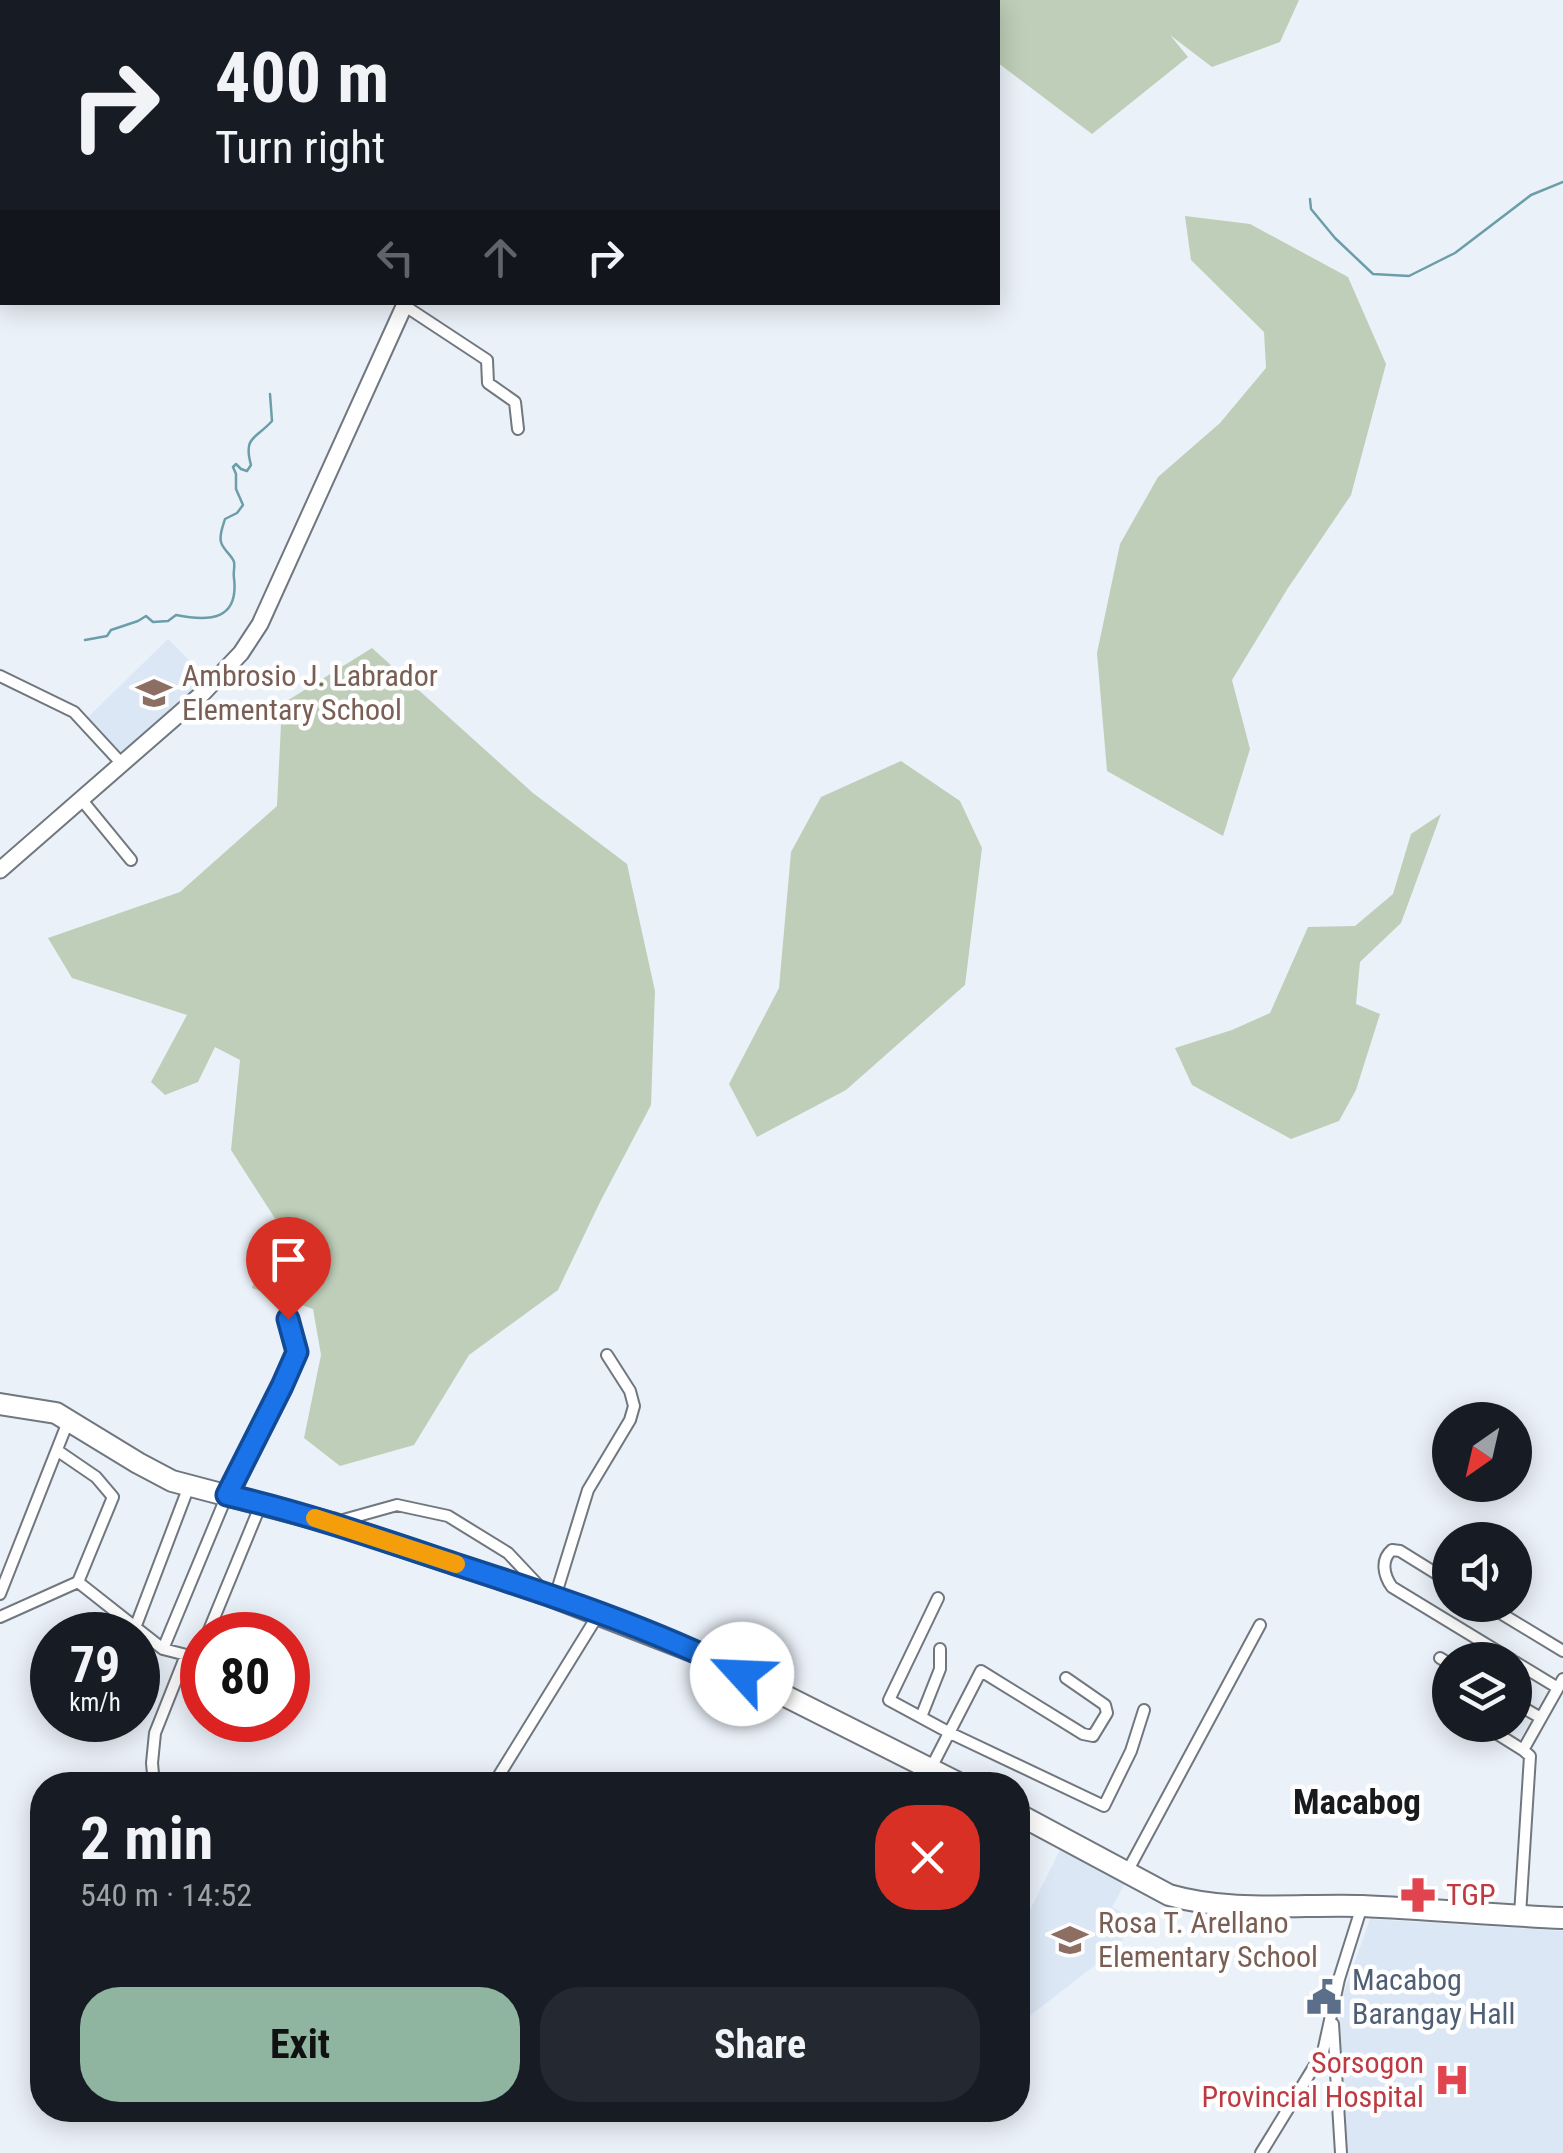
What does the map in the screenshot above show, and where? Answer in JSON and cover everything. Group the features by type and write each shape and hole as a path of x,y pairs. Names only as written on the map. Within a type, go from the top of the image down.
{"highway":[{"path":"0,1404 56,1413 172,1481 332,1523 598,1614 710,1658 938,1772"},
{"path":"1030,1821 1169,1895 1193,1902 1362,1906 1563,1918"}],"street":[{"path":"0,870 203,693 241,653 260,624 406,305"},
{"path":"407,305 488,360 488,383 515,402 518,429"},
{"path":"0,676 74,712 122,764"},
{"path":"81,800 131,860"},
{"path":"163,1649 227,1495 297,1352 288,1319"},
{"path":"332,1523 397,1504 448,1516 508,1553 551,1596 588,1490 630,1420 634,1406 630,1392 607,1355"},
{"path":"0,1594 69,1420"},
{"path":"0,1616 78,1582 113,1497 96,1477 58,1451"},
{"path":"141,1612 189,1486"},
{"path":"216,1612 261,1503"},
{"path":"1432,1571 1392,1550 1384,1570 1392,1587 1432,1611"},
{"path":"78,1582 115,1612"},
{"path":"938,1598 889,1700 921,1718 1104,1806 1132,1751 1144,1710"},
{"path":"502,1772 598,1614"},
{"path":"1449,1622 1482,1642"},
{"path":"1516,1622 1563,1651"},
{"path":"1126,1873 1260,1625"},
{"path":"160,1647 180,1652"},
{"path":"921,1718 940,1668 940,1649"},
{"path":"1523,1750 1560,1684 1532,1670"},
{"path":"931,1768 982,1671 1083,1734 1093,1736 1107,1713 1105,1705 1066,1678"},
{"path":"153,1772 155,1733 180,1687"},
{"path":"1532,1713 1541,1718"},
{"path":"1510,1742 1530,1756 1520,1916"},
{"path":"1261,2153 1323,2052 1339,1978 1362,1906"},
{"path":"1332,2010 1341,2153"}],"shaded area":[{"name":"Ambrosio J. Labrador Elementary School","path":"168,639 209,680 124,759 86,719"},
{"name":"Rosa T. Arellano Elementary School","path":"1061,1848 1126,1882 1112,1907 1140,1921 1107,1956 1030,2016 1030,1910"},
{"name":"Sorsogon Provincial Hospital","path":"1370,1919 1563,1931 1563,2153 1345,2153 1339,2006"}],"green space":[{"path":"1000,0 1299,0 1280,42 1212,67 1170,35 1188,57 1092,134 1000,65"},
{"path":"1185,216 1250,224 1348,277 1386,364 1351,495 1232,680 1250,749 1223,836 1107,771 1097,653 1120,544 1158,477 1220,423 1266,368 1264,332 1191,260"},
{"path":"372,648 533,793 627,864 655,991 651,1105 558,1290 469,1355 414,1445 340,1466 304,1438 321,1355 313,1309 252,1288 276,1220 231,1150 240,1060 215,1047 198,1082 165,1095 151,1082 187,1015 72,978 48,938 180,892 277,806 282,704"},
{"path":"901,761 960,801 982,848 965,985 846,1090 757,1137 729,1084 779,988 791,852 821,797"},
{"path":"1441,814 1401,923 1360,962 1356,1004 1380,1014 1356,1090 1339,1121 1291,1139 1192,1085 1175,1048 1270,1013 1308,927 1355,926 1393,894 1411,834"}],"waterway":[{"path":"1310,199 1311,209 1335,238 1373,274 1409,276 1455,253 1531,195 1563,182"},
{"path":"85,640 107,636 111,630 146,616 153,622 168,621 176,615 211,617 227,610 234,592 234,564 222,545 221,533 225,519 243,505 233,467 236,464 247,471 251,465 250,443 272,421 270,394"}],"slow traffic":[{"path":"315,1518 456,1564"}],"place":[{"name":"Ambrosio J. Labrador Elementary School","path":"154,693"},
{"name":"TGP","path":"1418,1895"},
{"name":"Rosa T. Arellano Elementary School","path":"1070,1940"},
{"name":"Macabog Barangay Hall","path":"1324,1997"},
{"name":"Sorsogon Provincial Hospital","path":"1452,2080"}],"district":[{"name":"Macabog","path":"1357,1802"}],"route":[{"path":"288,1319 297,1352 227,1495 332,1523 548,1594 742,1674"}]}
